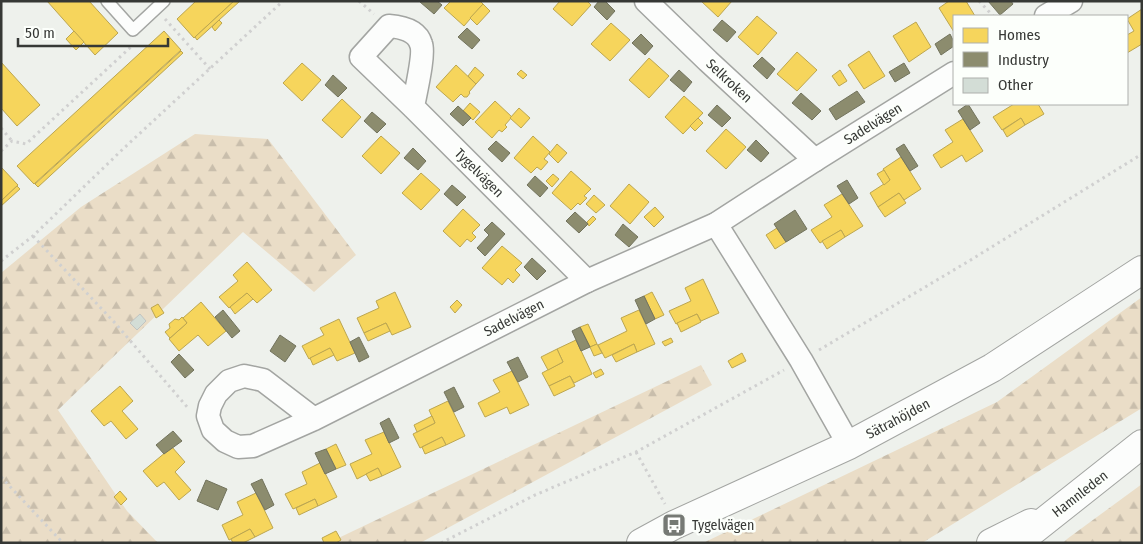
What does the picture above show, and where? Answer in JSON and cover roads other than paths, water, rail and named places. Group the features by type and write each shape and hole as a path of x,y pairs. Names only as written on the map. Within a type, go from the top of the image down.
{"street":[{"name":"Selkroken","path":"646,1 708,62 814,160"},
{"path":"1048,15 1071,1"},
{"name":"Sadelvägen","path":"314,419 262,380 244,376 229,381 216,394 210,406 208,416 214,430 225,441 238,447 253,446 314,419 587,282 716,224 814,160 953,74"},
{"name":"Tygelvägen","path":"414,107 587,282"},
{"path":"716,224 802,360 848,445"},
{"name":"Sätrahöjden","path":"641,543 674,525 848,445 992,368 1142,270"},
{"name":"Hamnleden","path":"1017,543 1142,444"},
{"path":"991,543 1066,505"}],"lane":[{"path":"107,1 133,30 160,5"}],"place":[{"name":"Tygelvägen","path":"674,525"}]}
